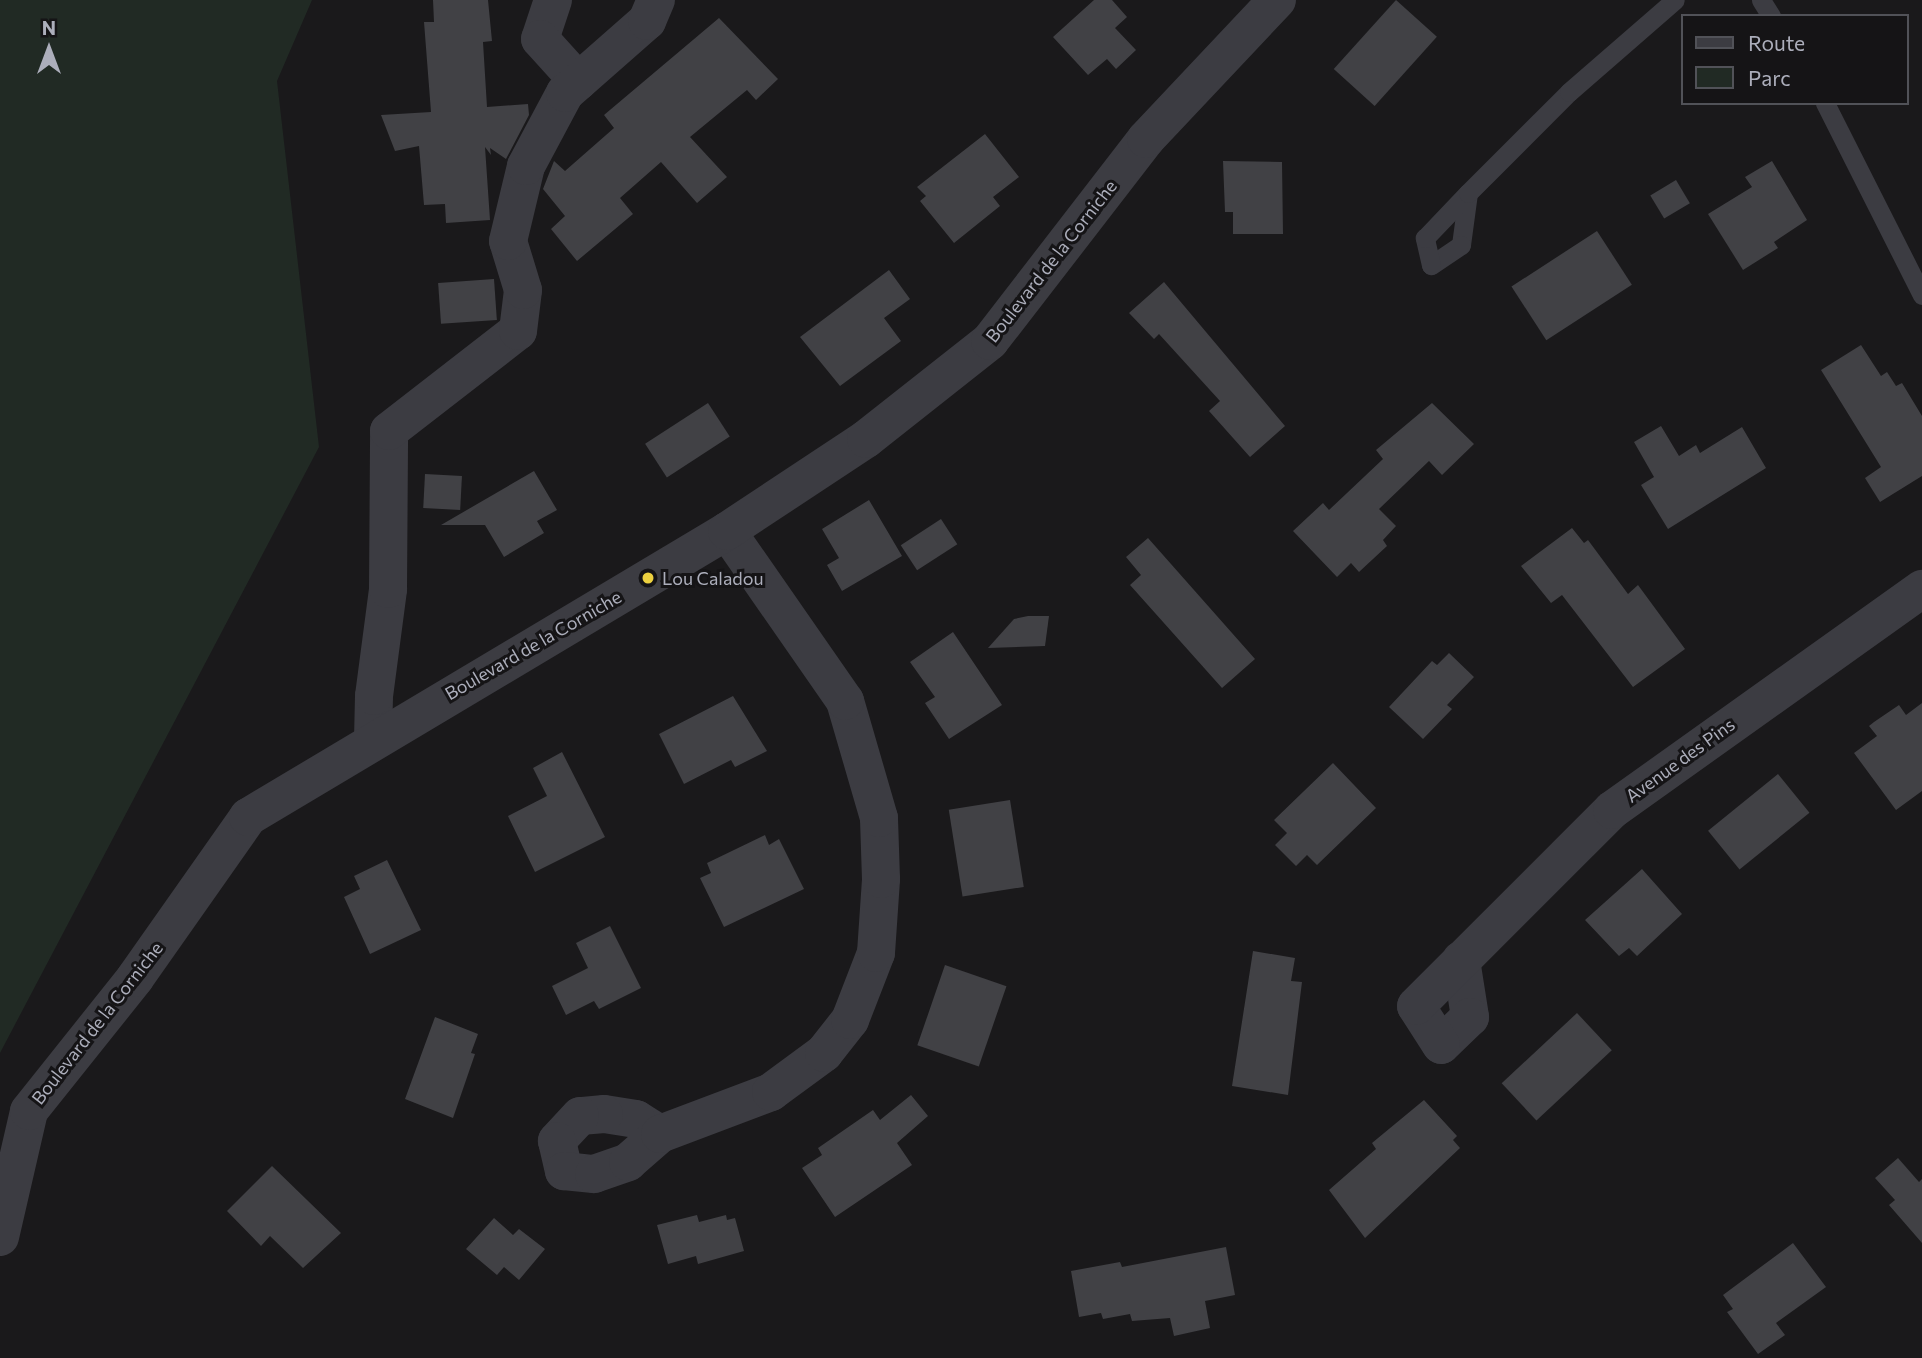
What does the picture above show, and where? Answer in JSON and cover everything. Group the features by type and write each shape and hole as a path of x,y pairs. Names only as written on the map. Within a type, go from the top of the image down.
{"street":[{"path":"553,0 540,39 578,81"},
{"path":"373,740 374,696 388,589 389,430 518,331 523,290 508,241 526,166 565,93 647,21 656,0"},
{"name":"Boulevard de la Corniche","path":"0,1237 29,1111 135,978 248,817 727,531 866,439 990,341 1146,139 1277,0"},
{"path":"660,1134 771,1092 824,1053 850,1020 876,953 881,879 879,818 845,701 748,556 727,531"},
{"name":"Avenue des Pins","path":"1461,960 1612,810 1922,589"}],"lane":[{"path":"1468,193 1569,92 1675,0"},
{"path":"1826,105 1922,295"}],"green space":[{"path":"0,0 312,0 277,81 319,447 0,1053"}],"building":[{"path":"433,0 488,0 492,41 483,42 487,107 528,104 529,115 506,159 490,148 491,155 485,147 490,220 446,223 445,204 424,205 419,146 395,151 381,115 431,112 424,22 434,22"},
{"path":"1094,0 1112,0 1127,17 1115,28 1136,50 1116,69 1107,59 1088,75 1053,37"},
{"path":"1396,0 1437,37 1375,106 1334,69"},
{"path":"719,18 778,79 756,100 747,90 690,137 727,177 697,203 661,162 620,198 633,214 577,261 551,229 565,216 543,189 554,161 565,171 614,128 604,115"},
{"path":"985,134 1019,177 993,197 1000,206 954,243 920,201 926,196 917,187"},
{"path":"1223,161 1282,162 1283,234 1233,234 1233,212 1225,212"},
{"path":"1772,161 1807,220 1774,242 1778,248 1743,270 1708,214 1752,187 1745,177"},
{"path":"1676,180 1690,203 1664,219 1650,195"},
{"path":"1597,231 1632,285 1546,340 1511,287"},
{"path":"889,270 910,299 884,318 901,341 840,386 800,337"},
{"path":"494,279 497,320 441,324 438,283"},
{"path":"1164,282 1285,426 1250,457 1209,411 1220,401 1159,334 1154,339 1129,313"},
{"path":"1861,345 1881,376 1887,372 1896,386 1902,383 1922,416 1922,476 1880,502 1865,478 1881,467 1821,370"},
{"path":"708,403 730,437 667,477 645,444"},
{"path":"1432,403 1474,444 1442,475 1429,461 1379,509 1396,526 1383,540 1387,546 1359,572 1351,563 1337,577 1293,531 1323,503 1329,510 1383,459 1376,450"},
{"path":"1661,426 1679,456 1696,445 1700,453 1742,427 1766,468 1668,529 1641,485 1654,477 1634,442"},
{"path":"534,471 557,510 537,521 544,533 504,557 485,525 441,525"},
{"path":"425,474 462,476 460,510 423,508"},
{"path":"869,500 902,556 842,591 827,565 839,558 822,529"},
{"path":"941,519 957,544 917,570 901,545"},
{"path":"1572,528 1584,543 1588,540 1628,594 1638,585 1685,649 1633,687 1562,595 1551,603 1521,566"},
{"path":"1148,538 1255,659 1222,688 1130,585 1141,575 1126,557"},
{"path":"1049,616 1045,646 988,648 1014,619"},
{"path":"953,632 1002,705 949,739 925,703 935,697 910,662"},
{"path":"1449,653 1474,677 1447,705 1452,709 1423,739 1389,707 1432,661 1437,665"},
{"path":"733,696 767,751 735,767 731,760 684,784 659,734"},
{"path":"1922,703 1922,791 1896,810 1854,753 1877,736 1869,726 1874,722 1899,705 1906,715"},
{"path":"562,752 605,837 535,872 508,816 547,796 533,768"},
{"path":"1333,763 1376,808 1317,865 1307,855 1296,866 1275,845 1287,833 1274,820"},
{"path":"1778,774 1809,813 1740,869 1708,831"},
{"path":"1010,800 1024,887 963,897 949,810"},
{"path":"765,835 769,845 779,839 804,889 724,927 700,878 711,873 707,863"},
{"path":"387,860 421,930 370,954 344,897 360,889 354,876"},
{"path":"1642,869 1682,914 1637,956 1629,948 1619,956 1585,920"},
{"path":"610,926 641,988 599,1009 594,1001 566,1015 552,986 588,968 576,943"},
{"path":"1253,951 1295,958 1291,981 1302,982 1288,1095 1232,1086"},
{"path":"945,965 1006,986 979,1067 917,1045"},
{"path":"1577,1013 1612,1050 1536,1121 1502,1083"},
{"path":"435,1017 478,1034 471,1053 475,1054 453,1118 405,1099"},
{"path":"911,1095 928,1116 897,1143 912,1165 835,1217 802,1168 822,1155 818,1148 873,1110 880,1120"},
{"path":"1424,1100 1457,1136 1453,1140 1460,1148 1365,1238 1329,1190 1376,1149 1372,1143"},
{"path":"1898,1158 1919,1182 1922,1179 1922,1243 1889,1205 1895,1200 1875,1178"},
{"path":"272,1166 341,1233 303,1268 270,1236 261,1246 227,1211"},
{"path":"697,1215 699,1222 726,1215 727,1220 735,1218 744,1251 698,1264 696,1256 668,1264 657,1225"},
{"path":"494,1218 513,1235 519,1229 545,1249 519,1280 504,1267 497,1275 466,1249"},
{"path":"1793,1243 1826,1287 1776,1323 1785,1335 1758,1354 1727,1312 1733,1309 1723,1295"},
{"path":"1226,1247 1235,1295 1205,1301 1210,1328 1174,1336 1170,1318 1132,1321 1130,1314 1103,1319 1101,1313 1079,1317 1071,1271 1120,1262 1122,1267"}],"place":[{"name":"Lou Caladou","path":"648,578"}]}
